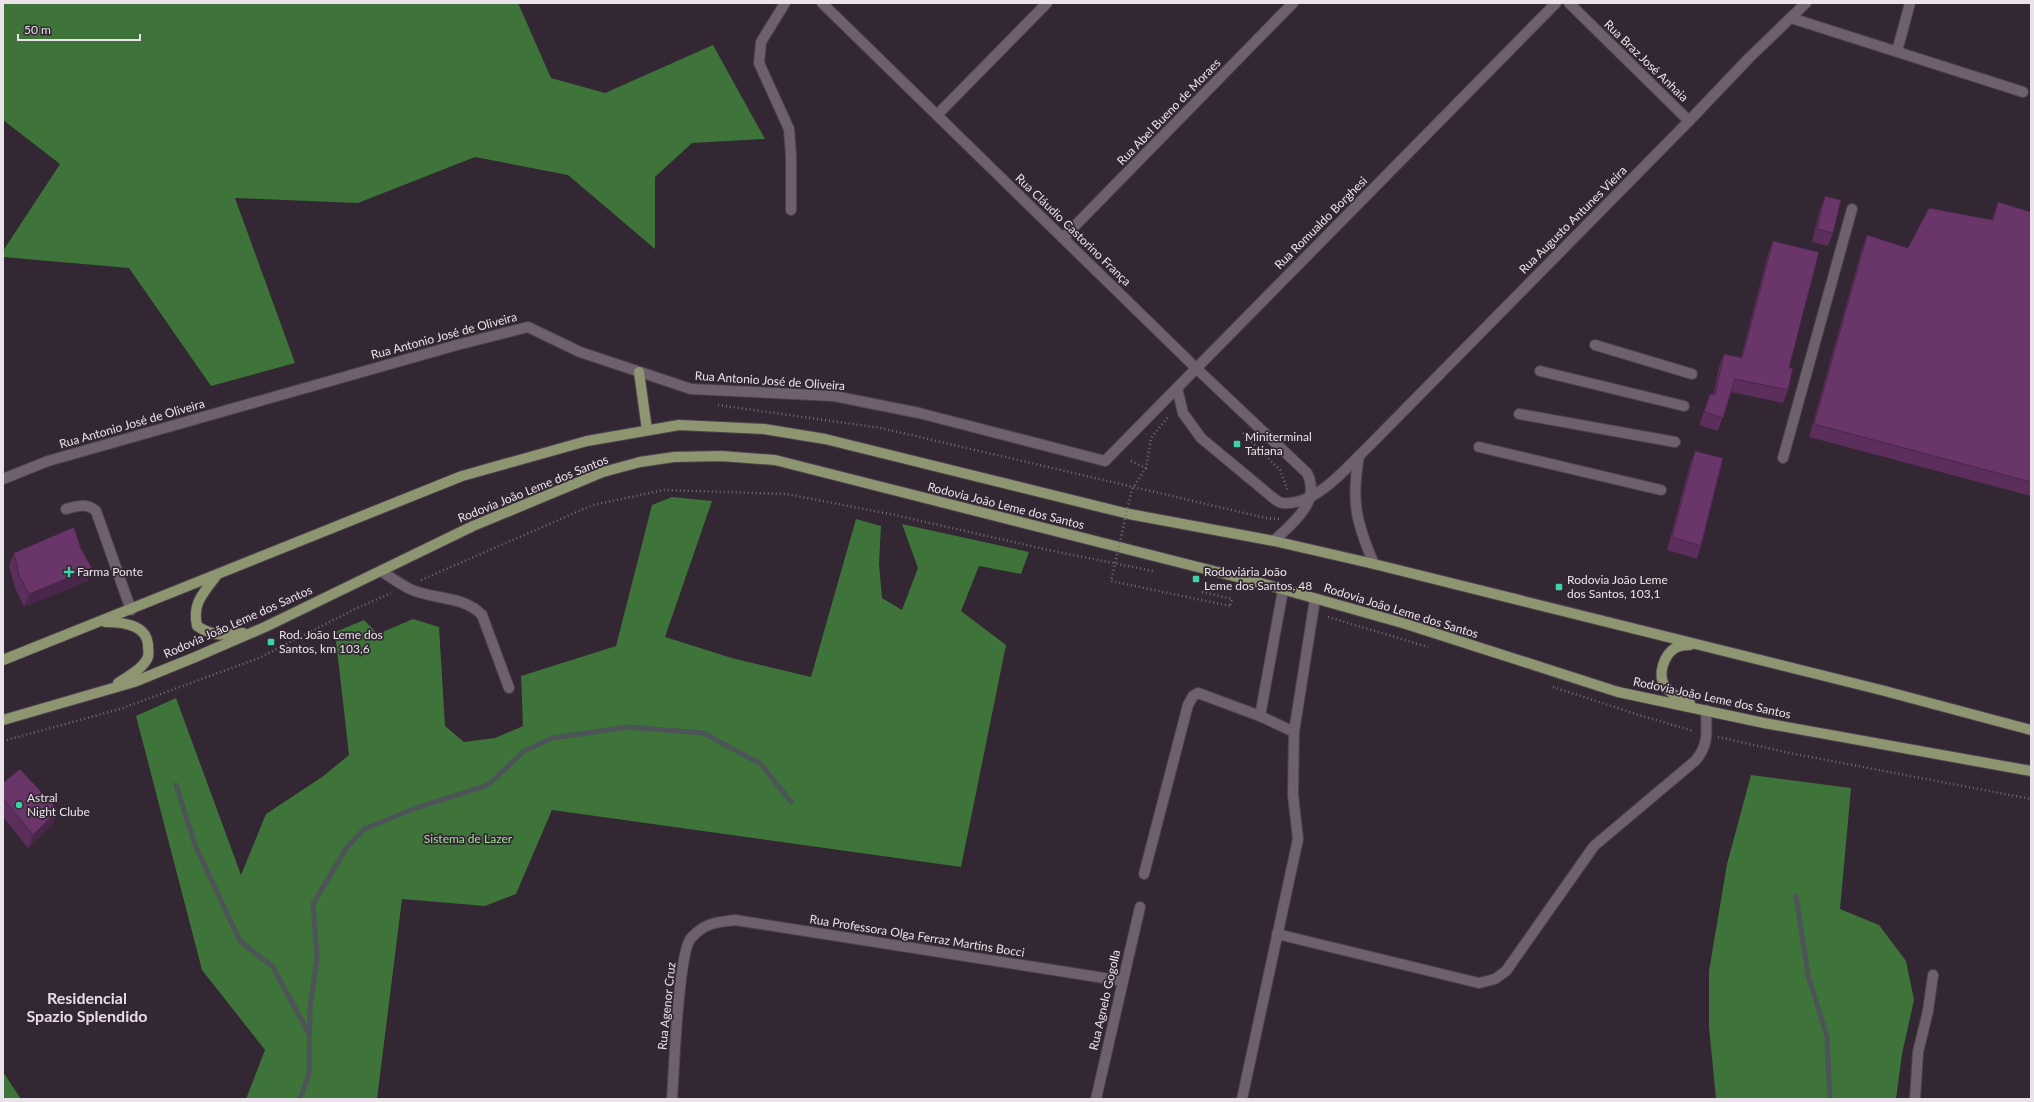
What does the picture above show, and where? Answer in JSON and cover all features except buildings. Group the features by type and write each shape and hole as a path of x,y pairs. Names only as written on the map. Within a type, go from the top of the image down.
{"main road":[{"path":"639,372 647,430"},
{"name":"Rodovia João Leme dos Santos","path":"3,660 216,576 462,476 587,441 679,425 764,429 824,440 1129,514 1274,541 1374,564 1881,690 2031,730"},
{"name":"Rodovia João Leme dos Santos","path":"3,720 134,682 255,632 473,526 603,472 640,462 674,457 721,456 775,460 1315,598 1412,626 1618,692 1764,723 2031,771"},
{"path":"216,576 201,597 195,614 197,626 208,634 229,635 255,632"},
{"path":"99,622 120,622 134,626 143,633 148,640 148,657 139,668 107,689"},
{"path":"1694,644 1675,648 1666,658 1660,675 1665,686 1674,694 1706,710"}],"street":[{"path":"785,3 761,42 759,63 789,128 791,156 791,210"},
{"name":"Rua Cláudio Castorino França","path":"822,3 1196,368 1317,483 1323,486 1329,485"},
{"path":"937,115 1047,3"},
{"name":"Rua Abel Bueno de Moraes","path":"1063,238 1293,3"},
{"name":"Rua Romualdo Borghesi","path":"1105,461 1556,3"},
{"name":"Rua Braz José Anhaia","path":"1569,3 1689,121"},
{"name":"Rua Augusto Antunes Vieira","path":"1289,502 1300,501 1310,497 1329,485 1689,121 1749,58 1806,3"},
{"path":"1897,51 1910,3"},
{"path":"1791,18 2023,92"},
{"path":"1783,458 1852,209"},
{"name":"Rua Antonio José de Oliveira","path":"3,479 48,461 457,345 528,327 580,352 691,389 834,396 919,413 1105,461"},
{"path":"1595,345 1692,374"},
{"path":"1540,371 1684,406"},
{"path":"1177,388 1183,413 1202,438 1272,497 1282,503 1289,502"},
{"path":"1519,414 1675,442"},
{"path":"1479,447 1661,490"},
{"path":"1359,456 1354,484 1356,514 1362,538 1374,564"},
{"path":"1274,541 1305,510 1312,492 1307,473"},
{"path":"66,509 91,506 96,511 131,610"},
{"path":"381,571 410,589 474,607 482,615 509,688"},
{"path":"1260,716 1283,590"},
{"path":"1242,1099 1298,839 1293,795 1294,732 1315,598"},
{"path":"1144,874 1188,705 1193,696 1198,693 1260,716 1294,732"},
{"path":"1277,934 1479,983 1495,980 1506,971 1594,846 1695,761 1703,752 1706,734 1706,710"},
{"name":"Rua Agnelo Gogolla","path":"1096,1099 1140,907"},
{"name":"Rua Professora Olga Ferraz Martins Bocci","path":"707,924 735,920 1123,981"},
{"name":"Rua Agenor Cruz","path":"672,1099 682,969 690,940 707,924"},
{"path":"1915,1099 1918,1052 1928,1011 1933,975"}],"path":[{"path":"712,404 881,428 1266,518 1282,519 1289,502 1288,486 1280,470 1243,433"},
{"path":"1168,419 1151,438 1146,468 1132,489 1111,581 1230,606 1232,599 1202,592"},
{"path":"1132,461 1146,468"},
{"path":"3,741 120,709 259,658 355,609 593,505 664,490 786,494 890,514 1053,551 1158,572"},
{"path":"1313,613 1432,648"},
{"path":"1551,686 1639,715 1741,744 2031,799"}],"green space":[{"path":"3,3 518,3 551,78 605,93 713,45 765,139 692,143 655,177 655,249 568,175 475,157 358,203 235,198 295,363 211,386 129,268 3,257 3,251 60,164 3,120"},
{"name":"Sistema de Lazer","path":"672,497 712,501 665,637 732,658 811,677 856,519 881,526 879,564 882,598 902,610 918,568 902,524 1029,552 1021,574 979,566 961,611 1006,645 961,867 552,810 516,894 485,906 402,899 377,1099 246,1099 265,1050 202,970 136,716 176,698 241,875 266,814 322,777 349,755 335,632 364,620 378,634 413,619 439,627 445,726 464,742 495,738 523,726 521,676 616,646 652,505"},
{"path":"1751,775 1851,788 1840,909 1879,925 1906,961 1914,1000 1902,1054 1896,1099 1716,1099 1709,1027 1709,971 1727,864"},
{"path":"3,1072 21,1099 3,1099"}],"waterway":[{"path":"300,1099 309,1074 310,1008 317,958 313,904 347,847 364,829 416,808 488,785 523,752 552,738 628,727 703,733 761,764 791,802"},
{"path":"176,785 195,845 240,941 273,967 309,1034"},
{"path":"1796,896 1808,975 1827,1037 1830,1099"}],"place":[{"name":"Miniterminal Tatiana","path":"1237,444"},
{"name":"Farma Ponte","path":"69,572"},
{"name":"Rodoviária João Leme dos Santos, 48","path":"1196,579"},
{"name":"Rodovia João Leme dos Santos, 103,1","path":"1559,587"},
{"name":"Rod. João Leme dos Santos, km 103,6","path":"271,642"},
{"name":"Astral Night Clube","path":"19,805"}],"district":[{"name":"Residencial Spazio Splendido","path":"87,1007"}]}
